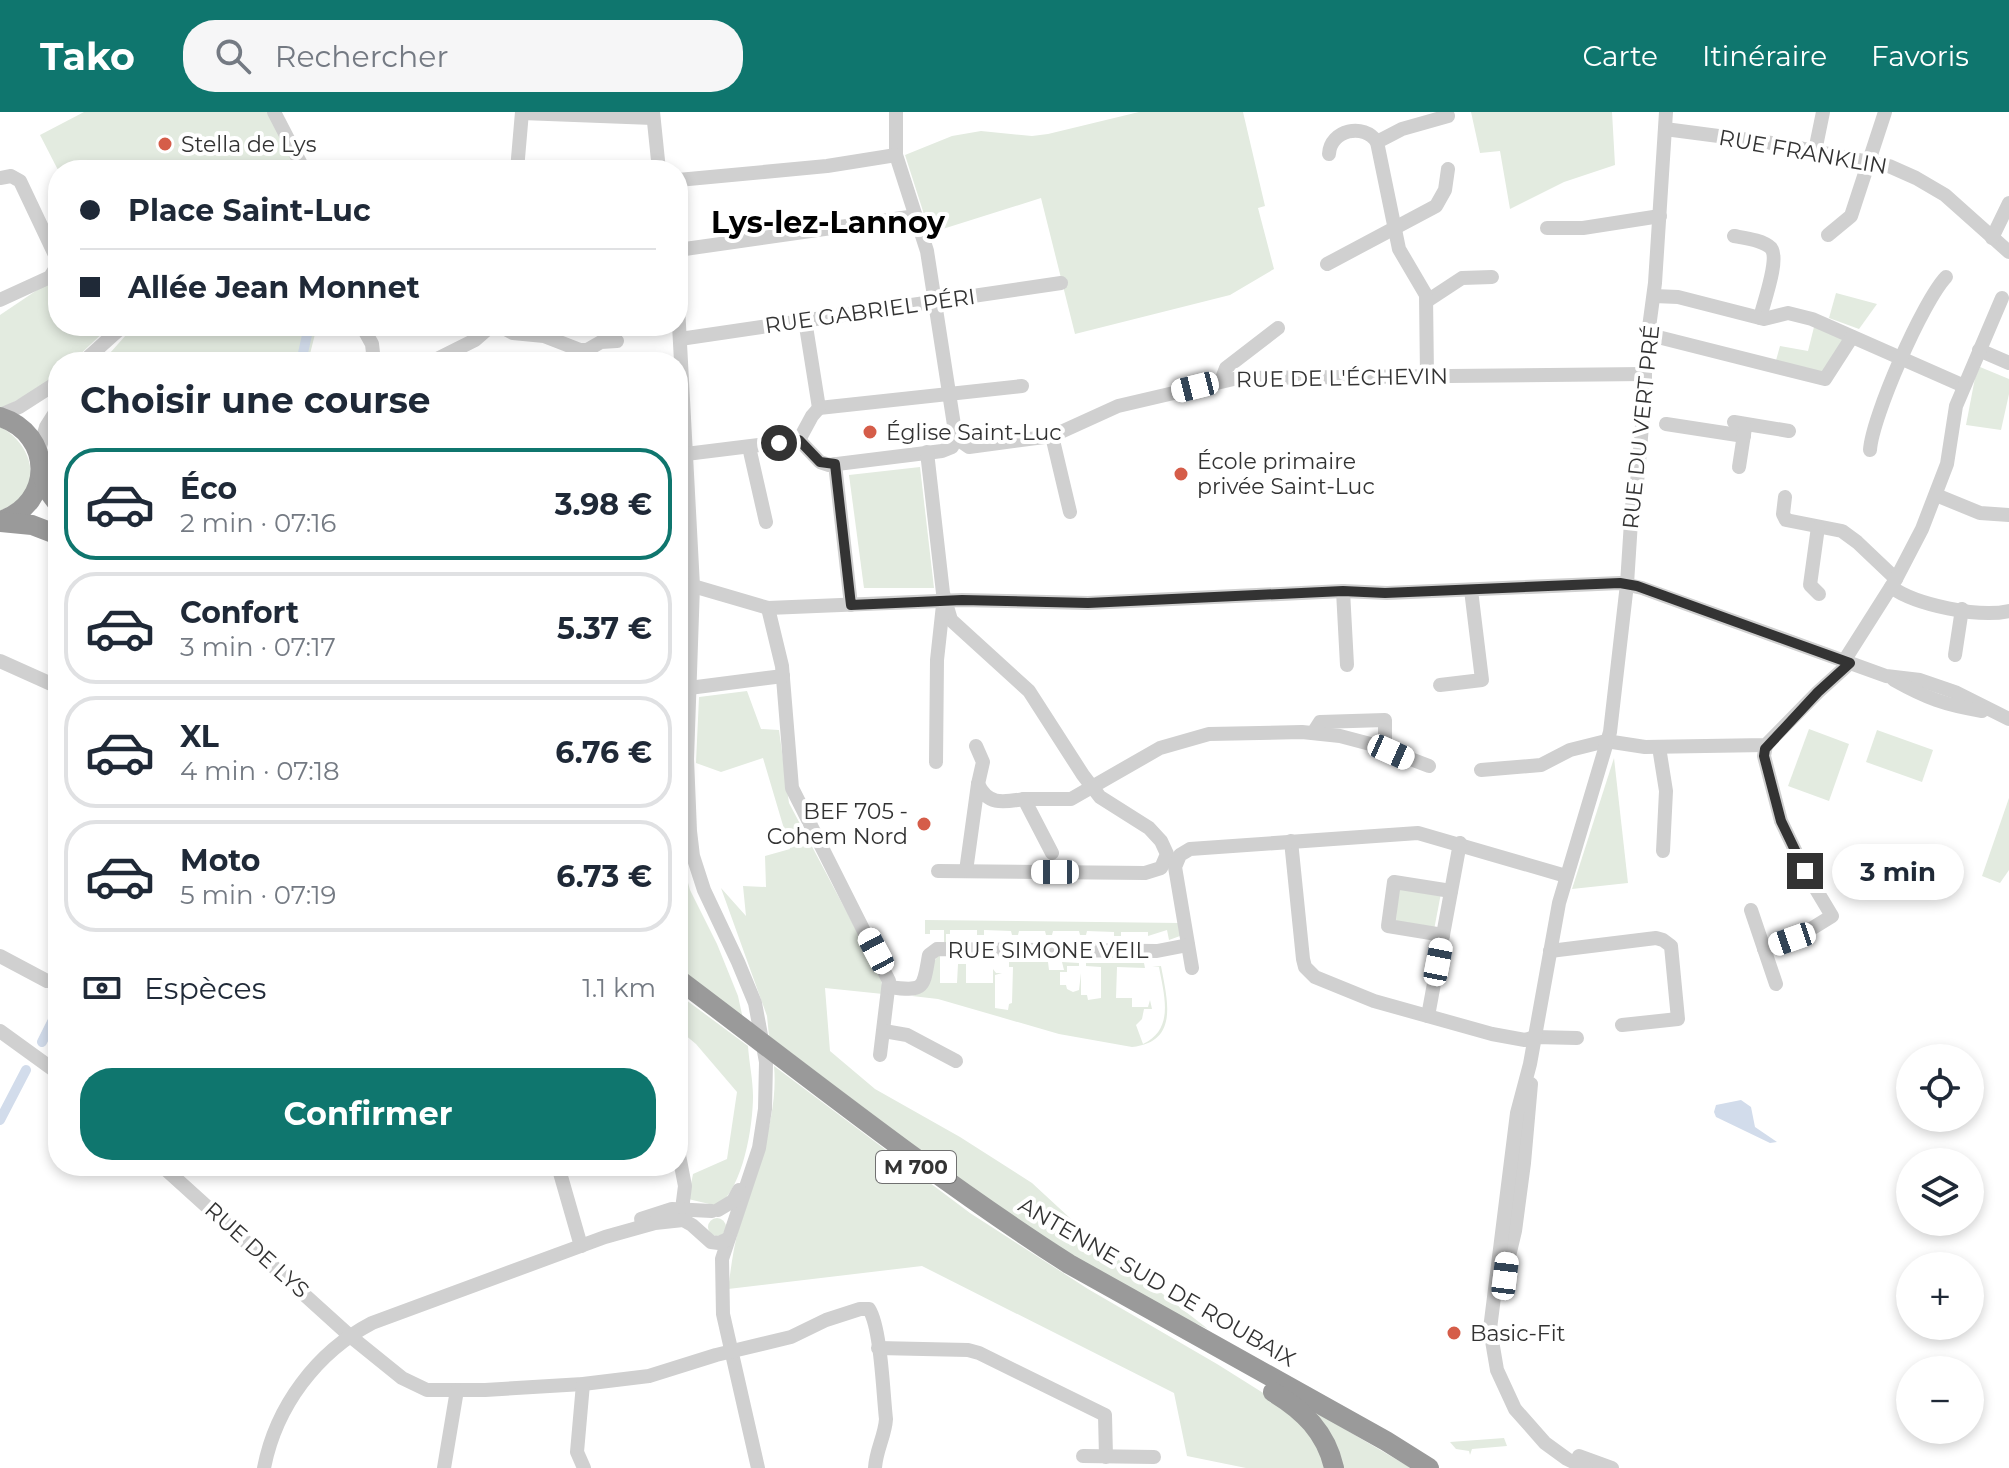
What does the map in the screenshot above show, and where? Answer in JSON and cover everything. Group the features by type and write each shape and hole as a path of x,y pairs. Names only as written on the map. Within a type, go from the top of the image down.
{"highway":[{"path":"0,416 26,431 48,490"},
{"path":"0,522 29,503 37,487 39,462"},
{"path":"0,522 32,525 48,531"},
{"name":"ANTENNE SUD DE ROUBAIX","path":"688,987 928,1168 1023,1235 1201,1340 1317,1402 1429,1468"},
{"name":"ANTENNE SUD DE ROUBAIX","path":"688,995 1002,1229 1115,1299 1342,1423 1417,1468"},
{"path":"1212,1353 1307,1416 1325,1443 1334,1468"},
{"path":"1317,1402 1444,1468"}],"street":[{"path":"274,112 299,160"},
{"path":"518,160 522,112 653,115 658,160"},
{"path":"799,440 820,462 835,464 948,450 956,438 927,251 896,155 896,112"},
{"name":"RUE DU VERT PRÉ","path":"1533,1045 1566,876 1609,741 1627,584 1632,506 1638,475 1666,112"},
{"path":"1815,151 1823,112"},
{"path":"1828,235 1851,216 1885,112"},
{"path":"1377,142 1402,129 1448,116"},
{"name":"RUE FRANKLIN","path":"1665,129 1815,151 1897,169 1932,187 2009,252"},
{"path":"1329,154 1332,139 1338,135 1360,131 1372,135 1377,142 1399,249 1427,301 1427,376"},
{"path":"688,179 813,168 896,155"},
{"path":"1327,264 1436,206 1445,190 1448,169"},
{"path":"0,178 11,176 20,181 48,240"},
{"path":"1992,238 2009,203"},
{"path":"688,249 916,216"},
{"path":"1547,228 1583,228 1660,216"},
{"path":"1734,236 1767,245 1774,253 1760,318"},
{"path":"1427,301 1462,278 1492,277"},
{"path":"1870,450 1874,426 1902,359 1929,299 1946,277"},
{"path":"0,300 48,278"},
{"name":"RUE GABRIEL PÉRI","path":"680,339 1061,283"},
{"path":"1654,296 1678,297 1760,318 1792,314 1818,321 1964,386"},
{"path":"1764,949 1798,937 1832,916 1805,871 1781,821 1764,756 1766,745 1847,662 1893,583 1936,495 1947,464 1954,414 2002,298"},
{"path":"805,320 819,408"},
{"path":"1221,381 1226,368 1278,328"},
{"path":"1650,335 1825,379 1852,337"},
{"path":"94,352 112,336"},
{"path":"101,352 115,336"},
{"path":"451,352 480,336"},
{"path":"544,336 580,350 587,350 601,342 617,341"},
{"path":"680,336 680,352"},
{"path":"1979,350 2009,363"},
{"name":"RUE DE L'ÉCHEVIN","path":"956,438 969,447 1052,436 1118,406 1244,378 1645,374"},
{"path":"799,440 819,408 1022,386"},
{"path":"0,416 48,388"},
{"path":"39,462 48,424"},
{"path":"1666,424 1789,431"},
{"path":"1739,467 1741,427"},
{"path":"1052,436 1070,512"},
{"path":"688,449 749,447 799,440"},
{"path":"749,447 766,522"},
{"path":"927,452 944,600 951,620 1034,697 1092,788 1105,802 1133,816 1156,835 1166,849 1192,968"},
{"path":"835,464 851,605"},
{"path":"1936,495 1980,513 2009,515"},
{"path":"1785,497 1783,514 1786,520 1849,535 1910,599 1962,609 1996,613 2009,611"},
{"path":"1818,527 1810,585 1819,594"},
{"path":"688,587 768,608 944,600 1088,603 1343,591 1385,593 1569,586 1599,582 1627,584 1886,676 1913,692 1937,701 2005,717"},
{"path":"1440,685 1482,680 1471,590"},
{"path":"1343,591 1347,665"},
{"path":"936,762 937,660 944,600"},
{"path":"768,608 783,676 792,788 884,968 889,987 880,1055"},
{"path":"1955,655 1962,609"},
{"path":"688,654 688,698"},
{"path":"0,661 48,682"},
{"path":"689,688 783,676"},
{"path":"1313,733 1320,722 1385,720 1385,749"},
{"path":"978,784 985,796 996,802 1065,800 1092,788 1142,757 1186,739 1209,734 1313,733 1351,738 1429,766"},
{"path":"1481,770 1541,765 1570,750 1609,741 1659,747 1766,745"},
{"path":"966,871 983,762 976,746"},
{"path":"1659,747 1666,791 1663,851"},
{"path":"1024,799 1052,853"},
{"path":"938,871 1145,873 1156,871 1190,849 1410,832 1460,843 1566,876"},
{"path":"1291,841 1303,959 1309,973 1374,1001 1492,1034 1525,1040 1533,1045 1577,1038"},
{"path":"1428,1016 1460,843"},
{"path":"688,858 694,889 740,984 757,1028 762,1082 759,1148 723,1255 722,1300 730,1354 758,1468"},
{"path":"1443,935 1388,926 1394,882 1451,891"},
{"path":"1751,910 1776,984"},
{"path":"1550,951 1656,938 1668,942 1671,946 1678,1019 1622,1025"},
{"name":"RUE SIMONE VEIL","path":"889,987 919,988 926,978 929,955 937,949 1157,951 1188,945"},
{"path":"0,956 47,981"},
{"path":"0,1031 48,1066"},
{"path":"884,1031 907,1035 956,1061"},
{"path":"1533,1045 1512,1147 1491,1340 1500,1379 1521,1417 1554,1450 1586,1468"},
{"path":"1533,1045 1527,1140 1515,1231 1507,1257 1500,1323 1501,1346 1513,1388 1538,1424 1565,1448 1612,1468"},
{"path":"730,1354 719,1328 713,1260 701,1221 733,1201 738,1192 754,1133 762,1082"},
{"name":"RUE DE LYS","path":"173,1176 350,1336 411,1384 427,1390 583,1384 649,1376 797,1335 826,1320 865,1308 873,1317 878,1348"},
{"path":"561,1176 581,1246"},
{"path":"683,1176 682,1214 689,1223 704,1236 719,1243 730,1233"},
{"path":"264,1468 278,1423 295,1392 320,1362 350,1336 389,1315 620,1231 682,1214 715,1211 729,1216 730,1233"},
{"path":"875,1468 877,1446 886,1422 878,1348 968,1350 979,1353 1105,1415 1106,1457"},
{"path":"583,1384 577,1452 584,1468"},
{"path":"444,1468 457,1390"},
{"path":"1083,1456 1154,1457"}],"shaded area":[{"name":"Stella de Lys","path":"84,112 269,112 293,160 53,160 40,135"},
{"path":"1139,112 1243,112 1265,206 1258,208 1274,269 1230,295 1075,334 1041,198 930,233 905,155 952,136 981,131 1032,136 1048,134"},
{"path":"1471,112 1612,112 1615,165 1564,182 1510,209 1500,151 1480,153"},
{"path":"48,283 48,336 99,336 83,352 48,352 48,383 0,409 0,315"},
{"path":"1836,293 1877,304 1859,329 1829,318"},
{"path":"1814,327 1846,340 1823,375 1775,364 1780,346 1808,351"},
{"path":"125,336 314,336 310,352 111,352"},
{"path":"1980,367 2009,379 2001,430 1966,425"},
{"path":"0,427 18,441 29,460 31,471 25,492 0,511"},
{"path":"920,467 934,588 864,588 849,475"},
{"path":"747,691 761,729 779,730 789,803 881,977 883,994 825,988 830,1051 875,1089 960,1137 1032,1183 1097,1243 1208,1329 1129,1293 1014,1222 769,1036 767,1016 721,888 746,916 743,886 766,887 765,856 790,849 763,758 721,772 696,763 699,697"},
{"path":"1809,729 1849,744 1829,801 1788,786"},
{"path":"1877,730 1933,750 1922,782 1866,762"},
{"path":"1614,758 1628,883 1572,889"},
{"path":"2009,798 2009,870 2000,883 1982,876"},
{"path":"688,883 738,996 743,1019 688,978"},
{"path":"1397,889 1441,893 1434,930 1396,923"},
{"path":"925,920 1180,923 1180,936 1169,940 1167,930 1148,936 1148,932 1121,932 1121,936 1114,936 1114,932 1087,931 1086,935 1080,935 1079,931 1053,931 1052,935 1046,935 1045,931 1019,931 1018,935 1012,935 1011,931 984,930 984,935 977,935 977,930 950,930 944,943 944,930 930,930 930,934 925,934"},
{"path":"940,954 940,983 957,983 958,964 966,964 966,983 993,983 993,969 996,973 1002,973 995,975 995,1008 1008,1010 1012,1003 1013,967 1009,967 1009,962 1048,962 1049,970 1064,970 1062,962 1079,963 1079,966 1067,966 1067,972 1060,972 1060,985 1066,985 1073,992 1079,990 1081,973 1081,995 1087,995 1088,1000 1101,998 1101,967 1086,966 1086,963 1144,963 1145,968 1117,967 1116,998 1132,998 1132,1007 1148,1007 1150,1000 1152,1009 1144,1009 1142,1019 1136,1025 1143,1044 1160,1030 1163,1020 1165,1000 1159,967 1152,967 1161,966 1167,1005 1164,1028 1158,1037 1147,1043 1132,1047 1059,1034 938,999 912,996 925,989"},
{"path":"688,1001 748,1046 753,1096 749,1139 734,1185 718,1206 688,1199 693,1174 727,1159 737,1092 688,1037"},
{"path":"774,1066 970,1213 1088,1289 1292,1411 1324,1451 1327,1468 1246,1468 1187,1456 1174,1393 922,1266 728,1289 737,1236 769,1128 775,1086"},
{"path":"717,1218 726,1227 717,1236 708,1227"},
{"path":"1312,1410 1411,1468 1339,1468"},
{"path":"1504,1438 1507,1446 1472,1449 1470,1455 1469,1451 1456,1449 1450,1442"}],"water":[{"path":"1741,1100 1751,1107 1755,1127 1777,1142 1770,1143 1716,1117 1716,1105"}],"waterway":[{"path":"303,352 307,336"},
{"path":"42,1042 48,1030"},
{"path":"0,1120 26,1070"}],"place":[{"name":"Stella de Lys","path":"165,144"},
{"name":"Église Saint-Luc","path":"870,432"},
{"name":"École primaire privée Saint-Luc","path":"1181,474"},
{"name":"BEF 705 - Cohem Nord","path":"924,824"},
{"name":"Basic-Fit","path":"1454,1333"}],"district":[{"name":"Lys-lez-Lannoy","path":"828,222"}],"route":[{"path":"779,443 799,440 820,462 835,464 851,605 962,600 1088,603 1343,591 1385,593 1620,583 1637,586 1850,663 1765,749 1764,756 1781,821 1805,871"}]}
